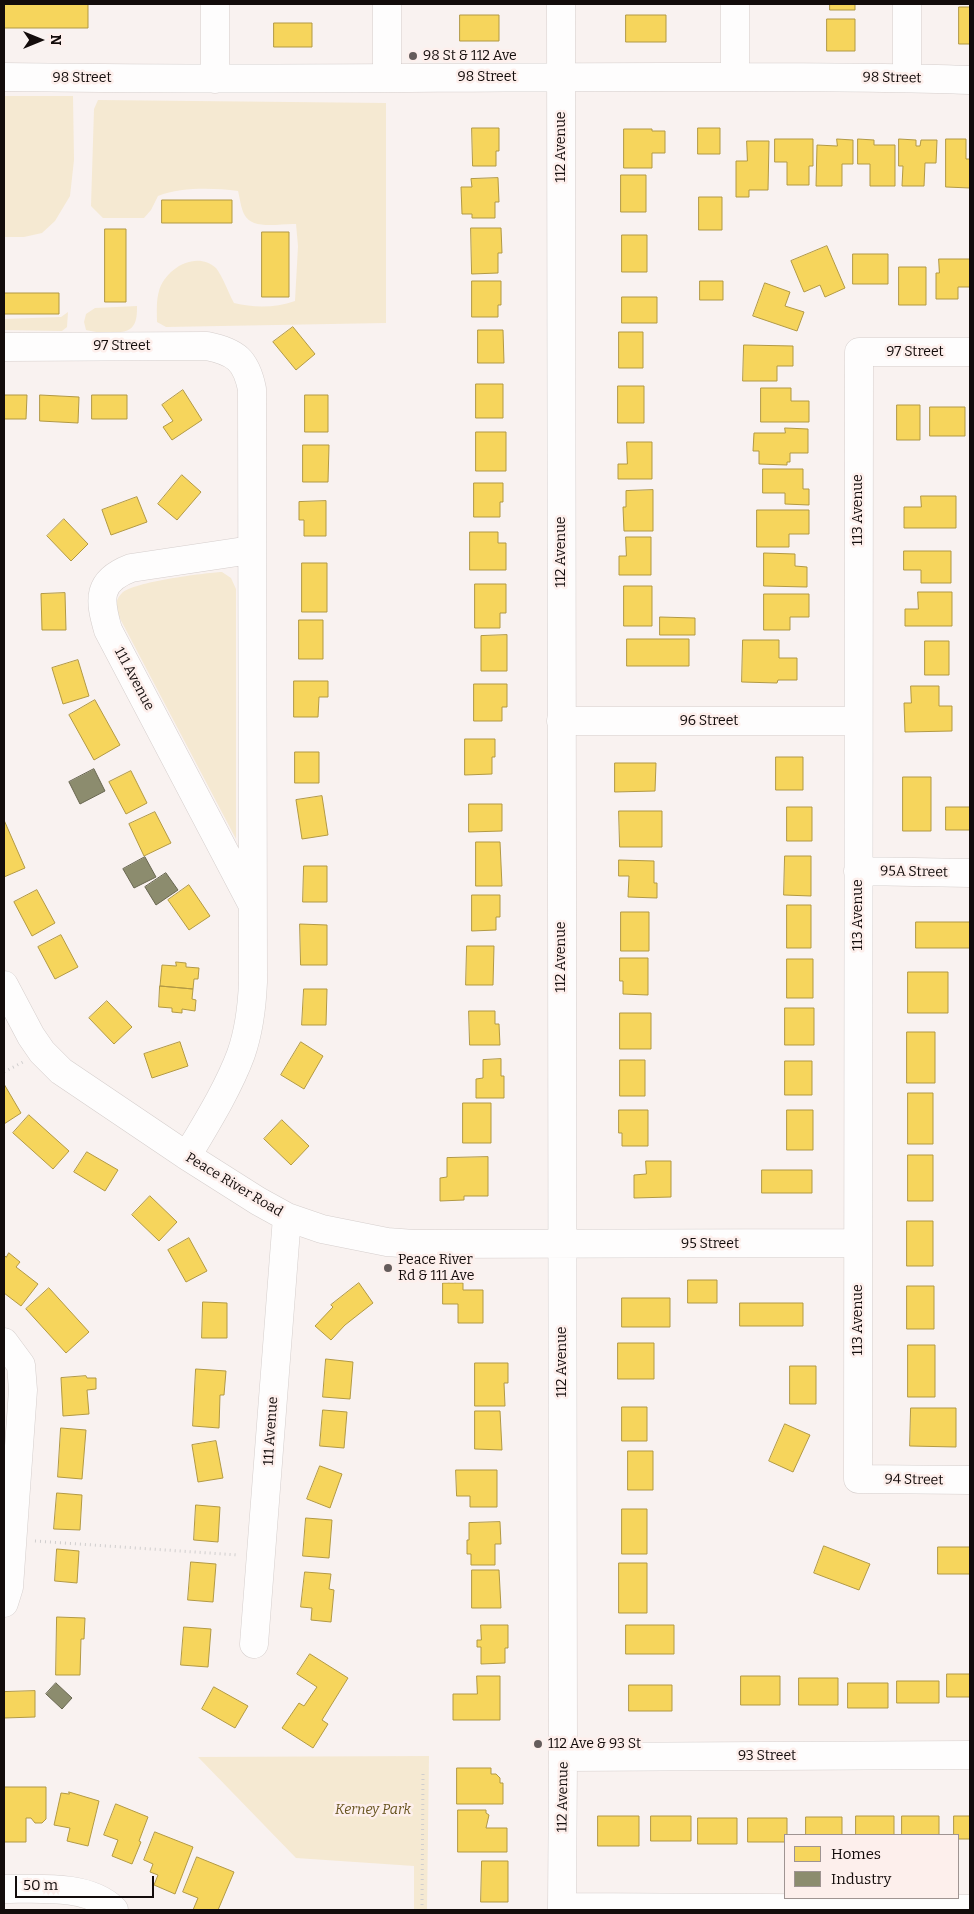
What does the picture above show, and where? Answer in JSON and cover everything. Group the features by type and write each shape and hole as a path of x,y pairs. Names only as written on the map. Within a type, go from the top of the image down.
{"street":[{"path":"214,4 215,78"},
{"path":"387,78 388,4"},
{"name":"112 Avenue","path":"561,4 562,1909"},
{"path":"735,4 735,77"},
{"path":"907,4 908,77"},
{"name":"98 Street","path":"4,78 561,76 908,77 970,80"},
{"name":"97 Street","path":"4,347 207,346 223,349 238,357"},
{"name":"97 Street","path":"859,352 970,352"},
{"name":"113 Avenue","path":"858,1479 859,352"},
{"name":"111 Avenue","path":"187,1156 215,1108 241,1054 251,1013 253,906 252,389 248,372 238,357"},
{"name":"111 Avenue","path":"251,550 131,568 120,572 110,579 102,594 102,608 108,630 253,906"},
{"name":"96 Street","path":"561,720 858,721"},
{"name":"95A Street","path":"858,871 970,873"},
{"name":"Peace River Road","path":"4,986 31,1036 42,1052 61,1071 187,1156 287,1217 322,1229 387,1242 414,1244 562,1244"},
{"name":"111 Avenue","path":"254,1644 287,1217"},
{"name":"95 Street","path":"562,1244 858,1243"},
{"path":"4,1342 8,1344 21,1365 23,1390 9,1587 4,1603"},
{"name":"94 Street","path":"858,1479 970,1480"},
{"name":"93 Street","path":"563,1757 970,1756"},
{"path":"4,1889 53,1889 84,1894 108,1903 114,1910"},
{"path":"562,1909 970,1909"}],"path":[{"path":"12,1539 261,1557"},
{"path":"422,1910 424,1772"}],"green space":[{"path":"4,96 73,96 74,160 70,196 55,221 42,233 24,237 4,237"},
{"path":"98,100 386,103 386,323 166,327 157,322 157,299 162,283 174,269 182,264 191,262 200,261 216,268 234,303 264,306 280,305 295,301 298,246 296,224 267,225 253,223 244,214 238,191 208,189 177,191 158,196 151,210 144,218 103,218 91,206 94,109"},
{"path":"137,306 135,322 130,329 111,333 86,330 84,322 86,314 95,308"},
{"path":"68,312 67,327 62,331 4,330 4,319 61,317"},
{"path":"222,572 231,578 236,589 236,839 116,611 119,597 129,589 169,579"},
{"name":"Kerney Park","path":"429,1756 427,1910 414,1910 414,1866 296,1858 198,1757"}],"building: Homes":[{"path":"4,4 88,4 88,28 4,28"},
{"path":"830,4 855,4 855,10 830,10"},
{"path":"959,7 970,7 970,44 959,44"},
{"path":"460,15 499,15 499,41 460,41"},
{"path":"626,15 666,15 666,42 626,42"},
{"path":"827,19 855,19 855,51 827,51"},
{"path":"274,23 312,23 312,47 274,47"},
{"path":"472,128 499,128 499,151 496,151 496,166 473,166"},
{"path":"698,128 720,128 720,154 698,154"},
{"path":"624,129 665,131 665,153 652,153 652,168 624,168"},
{"path":"775,139 813,139 813,166 809,166 809,185 787,185 787,162 775,162"},
{"path":"837,139 853,140 853,164 842,164 842,186 816,186 817,145 837,146"},
{"path":"858,139 874,140 874,145 895,145 895,186 870,186 870,164 858,164"},
{"path":"899,139 916,140 916,146 920,146 921,140 937,140 936,163 925,163 924,186 902,186 903,166 899,166"},
{"path":"946,139 966,139 966,159 970,159 970,188 946,187"},
{"path":"747,141 769,141 768,190 749,190 749,197 736,197 736,161 747,161"},
{"path":"621,175 646,175 646,212 621,212"},
{"path":"498,178 499,202 495,202 495,218 472,218 472,214 462,214 461,187 472,187 471,179"},
{"path":"699,197 722,197 722,230 699,230"},
{"path":"162,200 232,200 232,223 162,223"},
{"path":"471,228 501,228 502,253 498,253 498,273 472,274"},
{"path":"105,229 126,229 126,302 105,302"},
{"path":"262,232 289,232 289,297 262,297"},
{"path":"622,235 647,235 647,272 622,272"},
{"path":"827,246 845,288 825,297 820,285 804,292 791,261"},
{"path":"853,254 888,254 888,284 853,284"},
{"path":"939,259 970,259 970,287 958,287 958,299 936,299 936,273 939,273"},
{"path":"899,267 926,267 926,305 899,305"},
{"path":"472,281 501,281 501,305 498,305 498,317 472,317"},
{"path":"700,281 723,281 723,300 700,300"},
{"path":"765,283 790,292 785,306 804,312 797,331 753,316"},
{"path":"4,293 59,293 59,314 4,314"},
{"path":"622,297 657,297 657,323 622,323"},
{"path":"293,327 315,354 296,370 273,342"},
{"path":"478,330 503,330 504,363 478,363"},
{"path":"619,332 643,332 643,368 619,368"},
{"path":"744,345 793,346 793,366 777,366 777,381 743,381"},
{"path":"476,384 503,384 503,418 476,418"},
{"path":"618,386 644,386 644,423 618,423"},
{"path":"761,388 791,388 791,401 809,401 809,422 761,422"},
{"path":"183,390 202,420 172,440 163,427 173,421 162,405"},
{"path":"4,395 27,395 26,419 4,419"},
{"path":"40,395 79,397 78,423 40,421"},
{"path":"92,395 127,395 127,419 92,419"},
{"path":"305,395 328,395 328,432 305,432"},
{"path":"897,405 920,405 920,440 897,440"},
{"path":"930,407 965,407 965,436 930,436"},
{"path":"785,428 808,429 808,453 790,453 790,462 787,462 787,465 759,464 759,451 753,451 754,433 785,433"},
{"path":"476,432 506,432 506,471 476,471"},
{"path":"627,442 652,442 652,479 618,479 618,464 627,464"},
{"path":"303,445 329,445 328,482 303,482"},
{"path":"763,469 803,469 803,489 809,489 809,505 785,504 785,493 763,493"},
{"path":"182,475 201,492 177,520 158,504"},
{"path":"474,483 503,483 503,502 500,502 500,517 474,517"},
{"path":"653,490 653,531 624,531 623,507 626,507 626,491"},
{"path":"921,496 956,496 956,528 904,528 904,507 921,507"},
{"path":"137,497 147,522 111,535 102,510"},
{"path":"326,501 326,536 304,536 304,520 299,520 299,502"},
{"path":"757,510 809,510 809,534 789,534 789,547 757,547"},
{"path":"64,519 88,544 71,561 47,536"},
{"path":"470,532 498,532 498,543 506,543 506,570 470,570"},
{"path":"626,537 651,537 651,575 619,575 619,556 626,556"},
{"path":"904,551 951,551 951,583 921,583 921,570 904,570"},
{"path":"764,553 795,554 795,566 807,567 807,587 764,586"},
{"path":"302,563 327,563 327,612 302,612"},
{"path":"475,584 506,584 506,613 500,613 500,628 475,628"},
{"path":"624,586 652,586 652,626 624,626"},
{"path":"918,592 952,592 952,626 905,626 905,609 918,609"},
{"path":"65,593 66,630 42,630 41,594"},
{"path":"764,594 809,594 809,617 790,617 790,630 764,630"},
{"path":"660,617 695,618 695,635 660,635"},
{"path":"299,620 323,620 323,659 299,659"},
{"path":"507,635 507,671 481,671 481,636"},
{"path":"627,639 689,639 689,666 627,666"},
{"path":"743,640 779,640 779,658 797,658 797,680 778,680 777,683 742,682"},
{"path":"925,641 949,641 949,675 925,675"},
{"path":"78,660 89,696 63,704 52,668"},
{"path":"294,681 328,681 328,697 319,697 318,717 294,717"},
{"path":"474,684 507,684 507,707 502,707 502,721 474,721"},
{"path":"911,686 939,686 939,706 952,706 952,731 905,732 904,703 911,703"},
{"path":"95,700 120,745 94,760 69,715"},
{"path":"465,739 495,739 495,757 492,757 492,774 465,775"},
{"path":"295,752 319,752 319,783 295,783"},
{"path":"776,757 803,757 803,790 776,790"},
{"path":"615,763 656,763 655,791 615,792"},
{"path":"131,771 147,803 126,814 109,782"},
{"path":"903,777 931,777 931,831 903,831"},
{"path":"322,796 328,835 302,839 296,800"},
{"path":"469,804 502,804 502,831 469,832"},
{"path":"787,807 812,807 812,841 787,841"},
{"path":"946,807 970,807 970,830 946,830"},
{"path":"619,811 662,811 662,847 620,847"},
{"path":"155,812 171,843 144,856 129,824"},
{"path":"4,820 25,868 4,877"},
{"path":"476,842 500,842 502,886 476,886"},
{"path":"785,856 811,856 811,896 784,895"},
{"path":"619,860 654,861 654,883 657,883 657,898 628,897 629,876 619,876"},
{"path":"304,866 327,866 327,902 303,902"},
{"path":"189,885 210,916 189,930 168,900"},
{"path":"37,890 55,923 32,936 14,902"},
{"path":"472,895 500,895 500,917 496,917 496,930 472,931"},
{"path":"787,905 811,905 811,948 787,948"},
{"path":"621,912 649,912 649,951 621,951"},
{"path":"916,922 970,922 970,948 916,948"},
{"path":"300,924 327,925 327,965 301,965"},
{"path":"61,935 78,967 55,979 38,947"},
{"path":"467,946 494,946 493,985 466,985"},
{"path":"620,958 648,958 648,995 623,994 623,981 620,981"},
{"path":"787,959 813,959 813,998 787,998"},
{"path":"176,962 186,963 186,967 199,968 198,979 194,979 193,989 160,986 162,965 176,966"},
{"path":"908,972 948,972 948,1013 908,1013"},
{"path":"160,986 193,989 192,999 196,1000 195,1011 182,1009 182,1013 172,1012 172,1008 159,1007"},
{"path":"304,989 327,989 326,1025 302,1025"},
{"path":"107,1001 132,1027 114,1044 89,1018"},
{"path":"785,1008 814,1008 814,1045 785,1045"},
{"path":"469,1011 495,1011 495,1024 499,1024 500,1045 470,1045"},
{"path":"620,1013 651,1013 651,1049 620,1049"},
{"path":"907,1032 935,1032 935,1083 907,1083"},
{"path":"180,1042 188,1066 152,1078 144,1054"},
{"path":"301,1042 323,1056 304,1089 281,1075"},
{"path":"501,1059 501,1076 504,1076 504,1098 476,1098 476,1079 483,1078 483,1060"},
{"path":"620,1060 645,1060 645,1096 620,1096"},
{"path":"785,1061 812,1061 812,1095 785,1095"},
{"path":"4,1084 21,1113 4,1124"},
{"path":"908,1093 933,1093 933,1144 908,1144"},
{"path":"463,1103 491,1103 491,1143 463,1143"},
{"path":"619,1110 648,1110 648,1146 622,1146 622,1133 619,1133"},
{"path":"787,1110 813,1110 813,1150 787,1150"},
{"path":"29,1115 69,1151 53,1169 13,1133"},
{"path":"282,1120 309,1146 291,1165 264,1139"},
{"path":"87,1152 118,1170 105,1191 74,1172"},
{"path":"908,1155 933,1155 933,1201 908,1201"},
{"path":"488,1157 488,1196 464,1196 464,1200 440,1201 440,1178 447,1177 447,1158"},
{"path":"646,1161 671,1161 671,1197 634,1198 634,1175 646,1174"},
{"path":"762,1170 812,1170 812,1193 762,1193"},
{"path":"150,1196 177,1222 159,1241 132,1215"},
{"path":"907,1221 933,1221 933,1266 907,1266"},
{"path":"189,1238 207,1271 186,1282 168,1250"},
{"path":"9,1253 20,1262 16,1267 38,1284 21,1306 4,1293 4,1255 6,1257"},
{"path":"688,1280 717,1280 717,1303 688,1303"},
{"path":"359,1283 373,1303 345,1325 331,1340 315,1326 333,1307 331,1305"},
{"path":"443,1283 463,1283 463,1290 483,1290 483,1323 458,1323 458,1304 443,1304"},
{"path":"907,1286 934,1286 934,1329 907,1329"},
{"path":"49,1288 89,1332 66,1353 26,1309"},
{"path":"622,1298 670,1298 670,1327 622,1327"},
{"path":"203,1302 227,1303 227,1338 202,1338"},
{"path":"740,1303 803,1303 803,1326 740,1326"},
{"path":"618,1343 654,1343 654,1379 618,1379"},
{"path":"908,1345 935,1345 935,1397 908,1397"},
{"path":"326,1359 353,1362 350,1399 323,1397"},
{"path":"475,1363 508,1363 508,1383 504,1383 505,1406 475,1406"},
{"path":"790,1366 816,1366 816,1404 790,1404"},
{"path":"196,1369 226,1371 224,1395 220,1395 219,1428 193,1426"},
{"path":"86,1376 87,1378 96,1378 96,1389 87,1390 89,1414 63,1416 61,1378"},
{"path":"622,1407 647,1407 647,1441 622,1441"},
{"path":"911,1408 956,1408 956,1447 910,1446"},
{"path":"323,1410 347,1412 344,1448 320,1446"},
{"path":"475,1411 500,1411 502,1450 475,1449"},
{"path":"785,1424 810,1435 793,1472 769,1461"},
{"path":"61,1428 86,1430 82,1479 58,1477"},
{"path":"216,1441 223,1478 198,1482 192,1445"},
{"path":"628,1451 653,1451 653,1490 628,1490"},
{"path":"320,1466 342,1474 330,1508 307,1499"},
{"path":"456,1470 497,1470 497,1507 470,1507 470,1496 457,1496"},
{"path":"57,1493 82,1495 80,1530 54,1529"},
{"path":"196,1505 220,1507 218,1542 194,1540"},
{"path":"622,1509 647,1509 647,1554 622,1554"},
{"path":"306,1518 332,1520 329,1558 303,1556"},
{"path":"500,1522 501,1544 495,1544 495,1565 471,1565 471,1554 467,1554 469,1523"},
{"path":"824,1546 870,1564 859,1590 814,1573"},
{"path":"938,1547 970,1547 970,1574 938,1574"},
{"path":"57,1549 79,1551 77,1583 55,1581"},
{"path":"191,1562 216,1564 213,1602 188,1600"},
{"path":"619,1563 647,1563 647,1613 619,1613"},
{"path":"472,1570 499,1570 501,1608 472,1608"},
{"path":"305,1572 331,1574 329,1589 334,1590 331,1622 311,1620 312,1608 301,1607"},
{"path":"57,1617 85,1618 84,1639 81,1639 80,1675 56,1675"},
{"path":"481,1625 508,1625 508,1648 505,1648 505,1663 481,1664 481,1647 477,1647 477,1640 481,1640"},
{"path":"626,1625 674,1625 674,1654 626,1654"},
{"path":"184,1627 211,1629 208,1667 181,1665"},
{"path":"310,1654 348,1678 322,1720 328,1724 313,1748 282,1728 299,1703 304,1706 317,1687 297,1674"},
{"path":"947,1674 970,1674 970,1697 947,1697"},
{"path":"477,1676 500,1676 500,1720 453,1720 453,1694 477,1694"},
{"path":"741,1676 780,1676 780,1705 741,1705"},
{"path":"799,1678 838,1678 838,1705 799,1705"},
{"path":"897,1681 939,1681 939,1703 897,1703"},
{"path":"848,1683 888,1683 888,1708 848,1708"},
{"path":"629,1685 672,1685 672,1711 629,1711"},
{"path":"214,1687 248,1706 235,1728 202,1709"},
{"path":"35,1691 35,1717 4,1718 4,1692"},
{"path":"457,1768 491,1768 491,1774 496,1774 500,1778 500,1783 503,1783 503,1804 457,1804"},
{"path":"4,1787 46,1787 46,1819 42,1823 35,1823 31,1818 26,1818 26,1842 4,1842"},
{"path":"69,1792 99,1801 88,1846 67,1841 70,1828 54,1825 61,1793 69,1794"},
{"path":"116,1804 148,1817 132,1864 112,1856 118,1840 104,1835"},
{"path":"458,1810 486,1810 486,1813 489,1815 486,1828 507,1828 507,1852 458,1852"},
{"path":"598,1816 639,1816 639,1846 598,1846"},
{"path":"651,1816 691,1816 691,1841 651,1841"},
{"path":"856,1816 894,1816 894,1834 856,1834"},
{"path":"902,1816 939,1816 939,1834 902,1834"},
{"path":"954,1816 970,1816 970,1839 959,1839 959,1834 954,1834"},
{"path":"806,1817 842,1817 842,1834 806,1834"},
{"path":"698,1818 737,1818 737,1844 698,1844"},
{"path":"748,1818 787,1818 787,1834 784,1834 784,1842 748,1842"},
{"path":"155,1832 193,1847 175,1894 154,1885 158,1875 150,1872 153,1864 144,1860"},
{"path":"197,1857 234,1872 218,1910 193,1910 198,1898 183,1892"},
{"path":"482,1861 508,1861 508,1902 481,1902"}],"building: Industry":[{"path":"94,769 105,791 80,804 69,782"},
{"path":"145,857 156,877 134,888 123,869"},
{"path":"166,873 178,890 156,905 145,887"},
{"path":"56,1683 72,1698 62,1709 46,1694"}],"place":[{"name":"98 St & 112 Ave","path":"413,56"},
{"name":"Peace River Rd & 111 Ave","path":"388,1268"},
{"name":"112 Ave & 93 St","path":"538,1744"}]}
